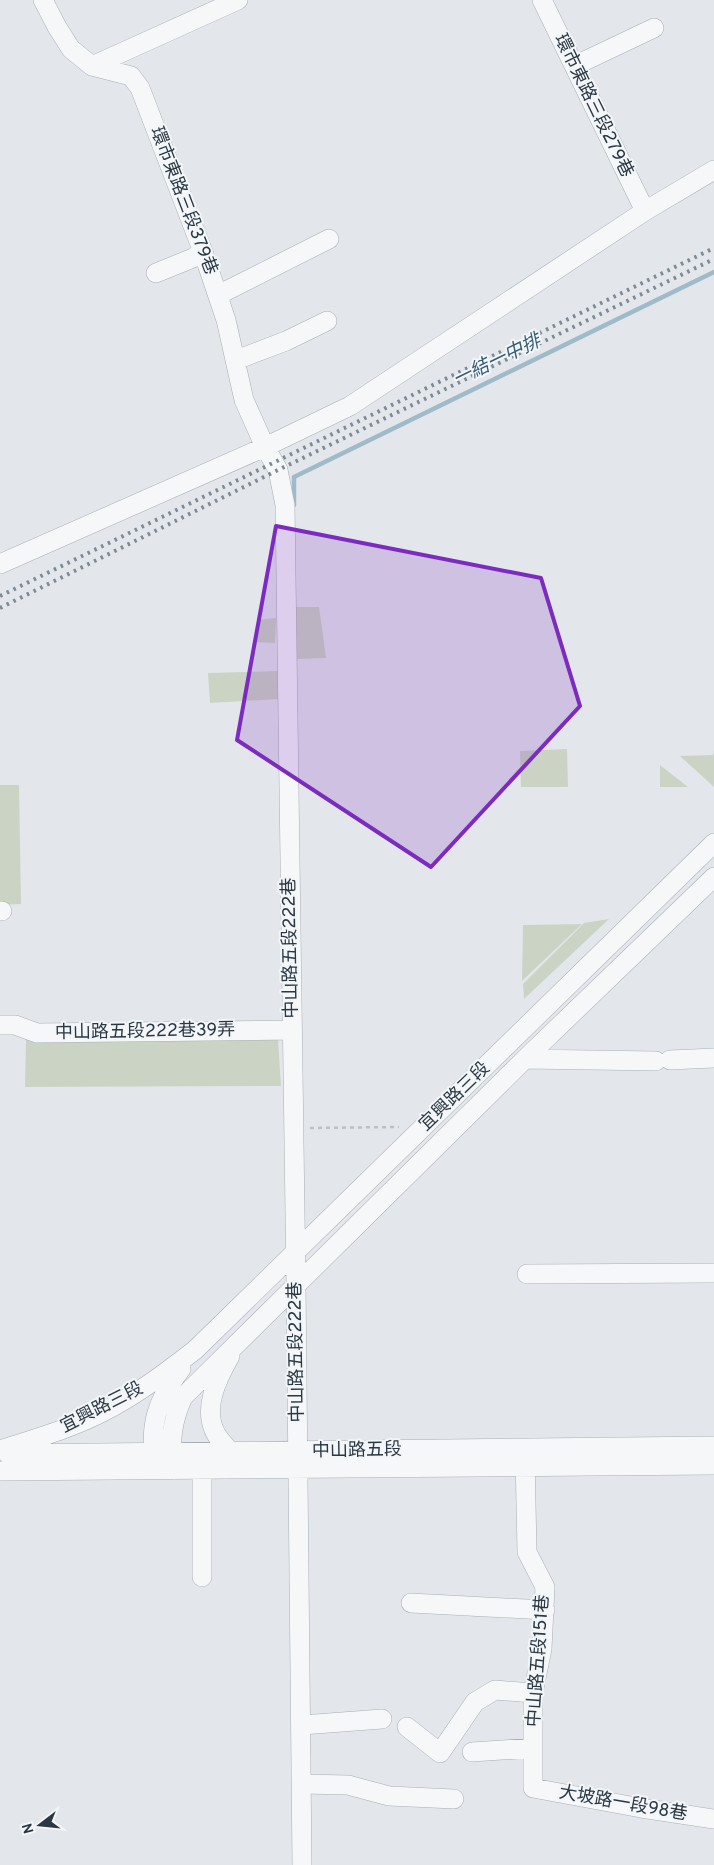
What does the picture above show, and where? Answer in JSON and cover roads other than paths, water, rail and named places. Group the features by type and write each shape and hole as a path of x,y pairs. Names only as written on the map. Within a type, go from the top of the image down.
{"street":[{"name":"環市東路三段379巷","path":"43,0 70,49 92,66 131,76 140,88 218,295 236,360 244,400 265,447"},
{"path":"92,66 238,0"},
{"name":"環市東路三段279巷","path":"542,0 644,211"},
{"path":"574,66 654,28"},
{"path":"0,564 265,447 350,406 644,211 714,170"},
{"path":"218,295 329,240"},
{"path":"156,273 203,252"},
{"path":"236,360 286,341 327,321"},
{"name":"中山路五段222巷","path":"265,447 278,470 285,505 302,1725 302,1865"},
{"name":"宜興路三段","path":"0,1450 42,1437 112,1407 152,1382 195,1350 296,1254 714,843"},
{"name":"宜興路三段","path":"163,1460 176,1411 183,1397 524,1059 714,877"},
{"name":"中山路五段222巷39弄","path":"0,1025 15,1025 37,1033 292,1030"},
{"path":"524,1059 663,1060 714,1058"},
{"path":"527,1274 714,1273"},
{"name":"宜興路三段","path":"231,1452 217,1435 210,1420 210,1402 225,1366 237,1344"},
{"name":"宜興路三段","path":"163,1460 154,1428 160,1402 167,1387 195,1350"},
{"name":"中山路五段","path":"525,1458 714,1446"},
{"name":"中山路五段","path":"0,1471 163,1460 231,1452 298,1460"},
{"name":"中山路五段","path":"0,1454 163,1460 202,1469 298,1460 525,1458 714,1465"},
{"name":"中山路五段151巷","path":"525,1458 527,1552 545,1587 542,1649 534,1694 533,1788"},
{"path":"202,1469 202,1577"},
{"path":"410,1603 545,1610"},
{"path":"407,1726 440,1753 475,1702 495,1690 534,1694"},
{"path":"302,1725 382,1719"},
{"path":"472,1752 533,1748"},
{"path":"302,1784 348,1785 389,1796 454,1799"},
{"name":"大坡路一段98巷","path":"533,1788 714,1819"}],"waterway":[{"name":"一結一中排","path":"294,505 294,477 714,272"}],"railway":[{"path":"0,596 714,248"},
{"path":"0,608 278,470 714,259"}]}
